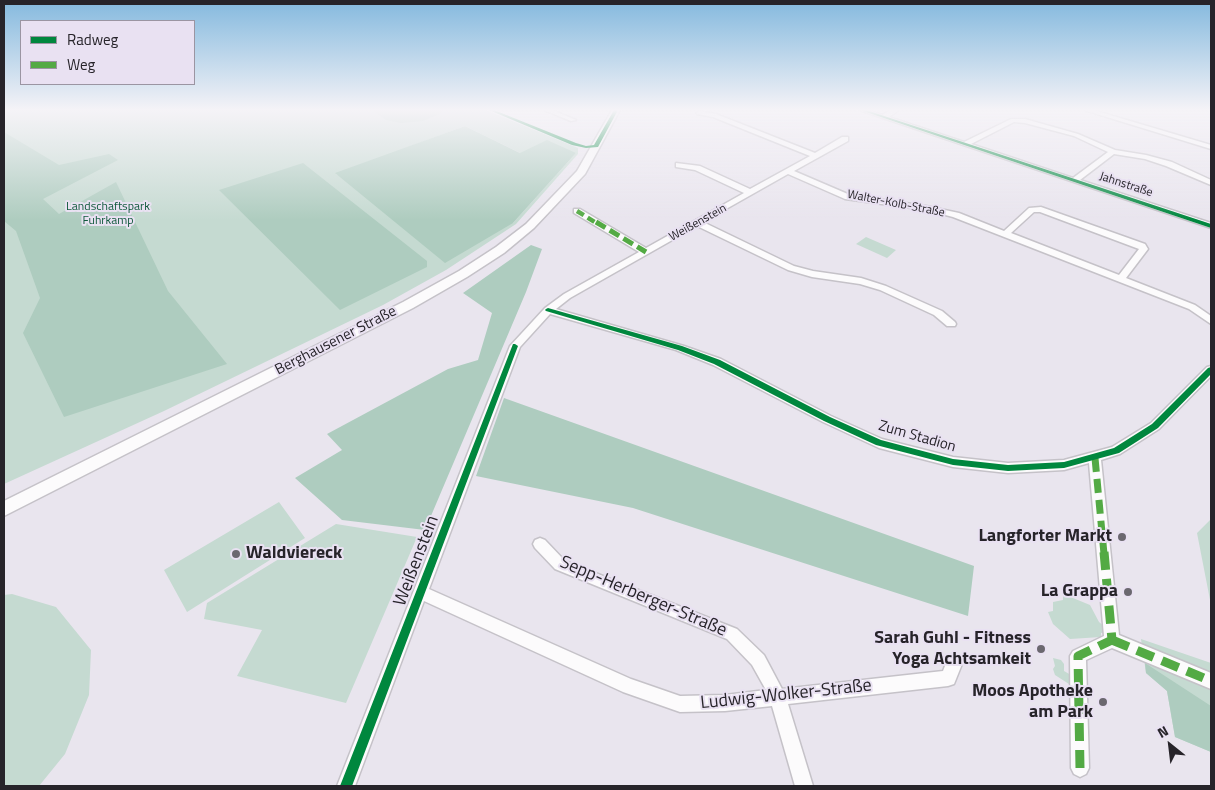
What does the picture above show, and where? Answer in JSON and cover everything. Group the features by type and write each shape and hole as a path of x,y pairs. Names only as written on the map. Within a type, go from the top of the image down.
{"main road":[{"name":"Berghausener Straße","path":"4,509 408,304 463,274 500,250 530,226 581,172 596,147"}],"street":[{"path":"793,147 816,156"},
{"name":"Weißenstein","path":"346,786 516,346 548,310 567,296 832,147"},
{"name":"Jahnstraße","path":"974,147 1211,226"},
{"name":"Jahnstraße","path":"1102,147 1113,152 1146,157 1169,164 1211,183"},
{"name":"Jahnstraße","path":"1075,180 1113,152"},
{"name":"Weißenstein","path":"679,165 697,168 751,193"},
{"name":"Walter-Kolb-Straße","path":"789,172 848,196 926,208 956,216 1192,307 1211,320"},
{"path":"1004,234 1032,210 1041,209 1142,246 1144,249 1121,280"},
{"path":"577,211 646,252"},
{"path":"698,223 791,268 812,274 861,281 883,288 938,313 951,324"},
{"name":"Zum Stadion","path":"548,310 680,348 717,362 879,443 953,462 1008,468 1064,465 1095,458 1116,450 1155,426 1211,370"},
{"path":"1095,458 1112,640"},
{"name":"Sepp-Herberger-Straße","path":"540,544 560,565 732,634 758,660 778,697 804,786"},
{"name":"Ludwig-Wolker-Straße","path":"421,592 629,686 680,704 725,703 948,678 954,664"},
{"path":"1080,768 1078,656 1112,640 1211,681"}],"green space":[{"name":"Landschaftspark Fuhrkamp","path":"4,147 409,147 336,174 513,223 576,153 520,153 508,147 578,148 578,154 516,224 446,270 383,305 164,411 4,484"},
{"path":"4,147 29,147 59,165 109,154 118,160 43,199 59,214 116,182 168,291 227,364 64,417 23,333 40,298 16,231 4,221"},
{"path":"407,147 508,147 520,153 533,147 562,147 576,153 513,223 445,263 335,173"},
{"path":"303,163 427,261 427,267 340,310 219,190"},
{"path":"866,237 896,250 887,258 856,244"},
{"path":"531,245 542,249 526,292 425,530 342,520 295,478 342,450 327,434 448,369 478,360 492,313 463,293"},
{"path":"504,398 974,566 968,616 633,508 476,476"},
{"name":"Waldviereck","path":"279,502 305,538 187,612 164,570"},
{"path":"1211,519 1211,605 1197,533"},
{"path":"336,524 417,537 346,703 237,676 262,630 204,619 207,603"},
{"path":"12,594 56,607 91,650 89,695 65,754 39,786 4,786 4,595"},
{"path":"1063,596 1068,596 1090,605 1099,622 1105,627 1106,632 1101,633 1101,637 1070,639 1053,624 1048,612 1053,611 1053,602 1063,600"},
{"path":"1141,639 1211,663 1211,752 1175,737 1167,691 1146,673"},
{"path":"1053,658 1061,660 1064,664 1064,671 1071,675 1074,681 1069,684 1055,675"},
{"path":"1145,663 1211,706 1211,752 1175,737 1167,691 1146,673"}],"marked path":[{"path":"577,211 646,252"},
{"path":"1095,458 1112,640"},
{"path":"1112,640 1211,681"},
{"path":"1080,768 1078,656 1112,640"}],"cycle path":[{"path":"973,147 1211,226"},
{"path":"548,310 680,348 717,362 827,419 879,443 953,462 1008,468 1064,465 1116,451 1155,426 1211,370"},
{"path":"346,786 515,346"}],"place":[{"name":"Langforter Markt","path":"1122,537"},
{"name":"Waldviereck","path":"236,554"},
{"name":"La Grappa","path":"1128,592"},
{"name":"Sarah Guhl - Fitness Yoga Achtsamkeit","path":"1041,649"},
{"name":"Moos Apotheke am Park","path":"1103,702"}]}
